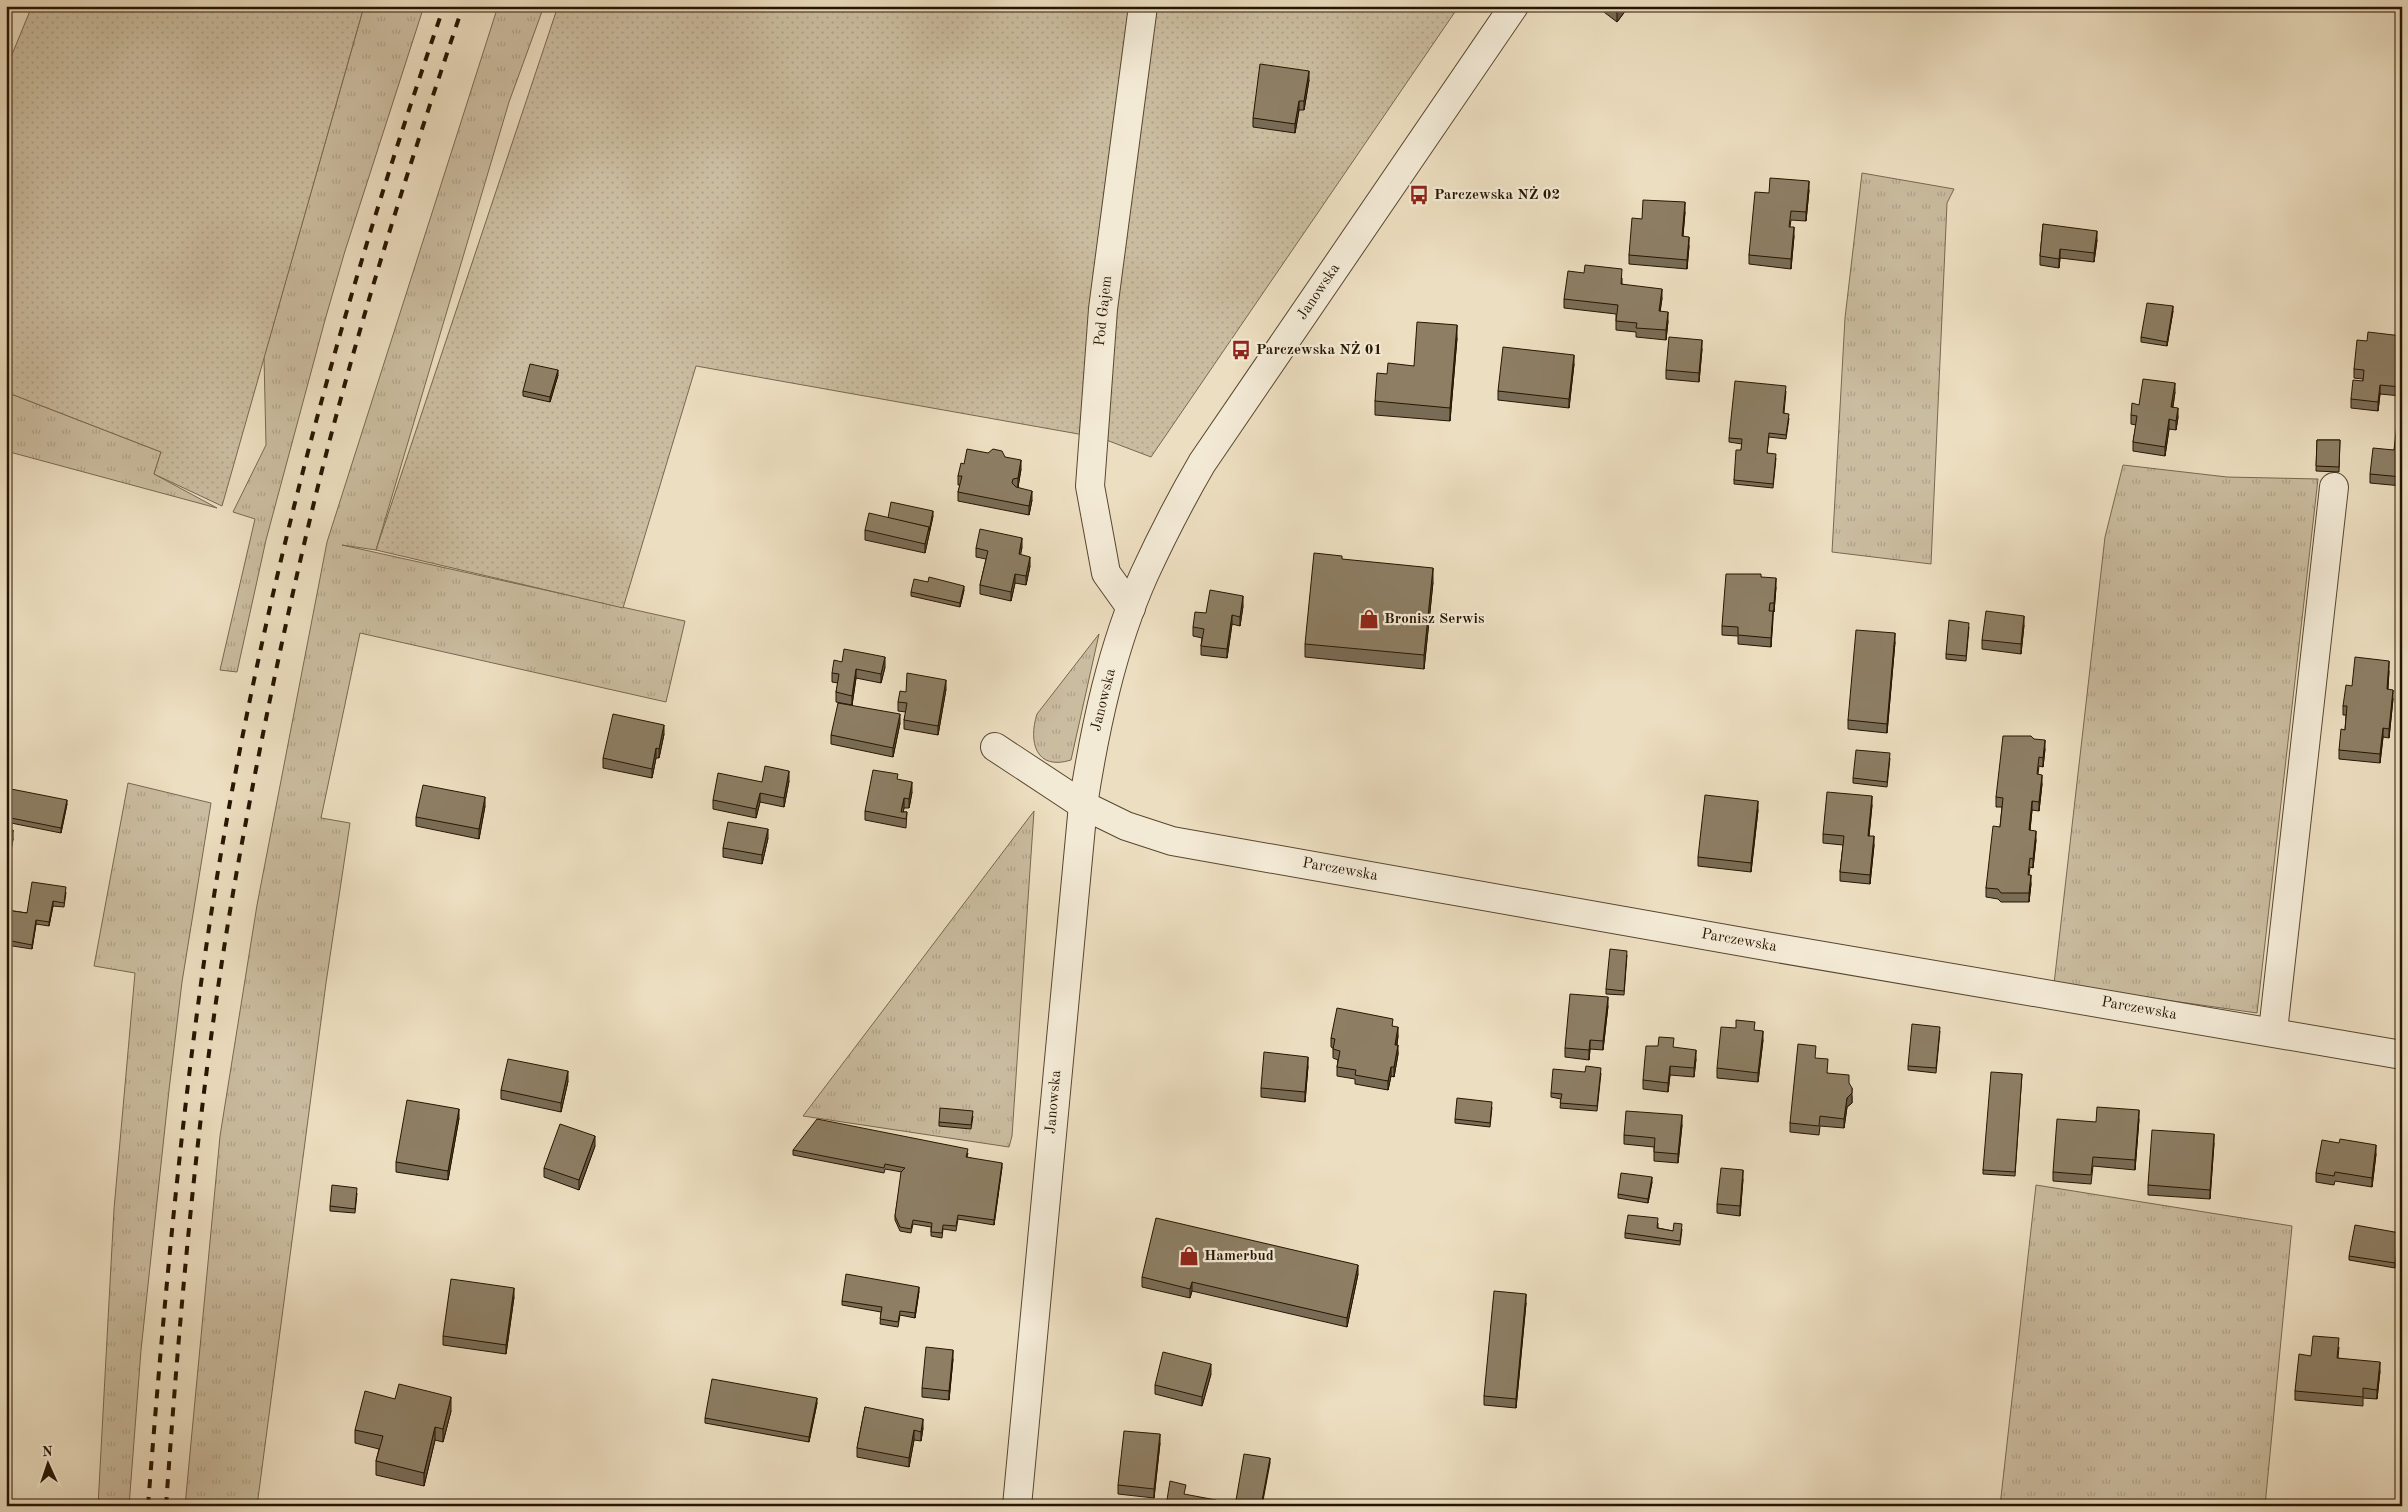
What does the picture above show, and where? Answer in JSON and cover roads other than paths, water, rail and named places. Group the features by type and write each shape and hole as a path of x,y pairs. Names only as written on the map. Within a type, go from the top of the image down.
{"street":[{"name":"Pod Gajem","path":"1131,608 1106,573 1090,486 1103,310 1143,6"},
{"name":"Janowska","path":"1017,1506 1083,805 1105,692 1131,608 1144,575 1202,463 1514,6"},
{"path":"2272,1032 2334,487"},
{"name":"Parczewska","path":"995,747 1083,805 1126,826 1172,840 1777,948 2402,1055"}],"railway":[{"path":"148,1506 171,1237 194,1036 222,847 245,724 300,482 332,362 367,242 444,6"},
{"path":"166,1506 179,1337 205,1083 229,915 261,743 299,566 335,418 387,241 463,6"}],"place":[{"name":"Parczewska NŻ 02","path":"1419,195"},
{"name":"Parczewska NŻ 01","path":"1241,350"},
{"name":"Bronisz Serwis","path":"1369,619"},
{"name":"Hamerbud","path":"1189,1256"}]}
